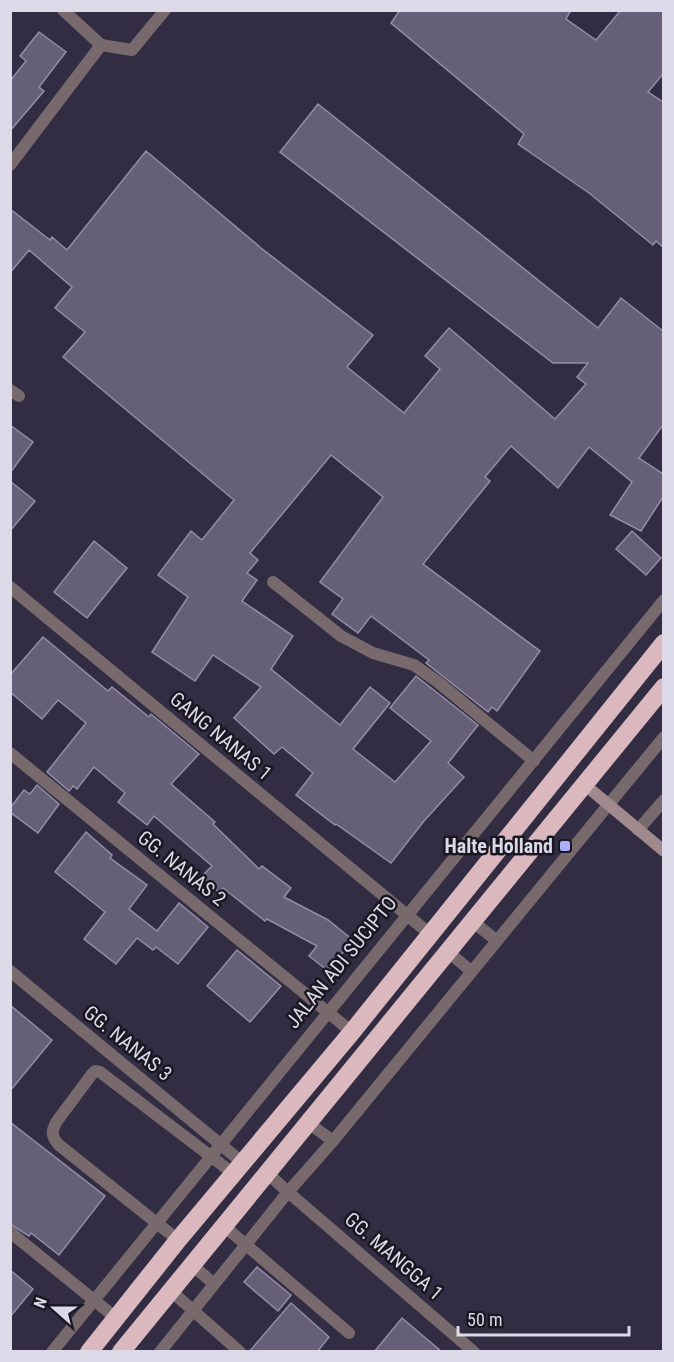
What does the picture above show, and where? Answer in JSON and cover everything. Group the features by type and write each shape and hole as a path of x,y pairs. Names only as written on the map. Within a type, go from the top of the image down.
{"highway":[{"path":"88,1352 178,1240 352,1032 663,644"},
{"path":"121,1352 584,784 660,697"}],"street":[{"path":"63,10 100,45 132,50 165,10"},
{"path":"10,165 100,45"},
{"path":"273,582 340,636 373,653 414,665 534,761"},
{"name":"GANG NANAS 1","path":"10,587 430,934"},
{"name":"JALAN ADI SUCIPTO","path":"52,1352 663,600"},
{"path":"160,1352 288,1192 333,1141 663,737"},
{"name":"GG. NANAS 2","path":"10,753 352,1032"},
{"path":"584,784 663,851"},
{"path":"638,830 663,800"},
{"path":"472,921 496,940"},
{"path":"447,951 471,971"},
{"name":"GG. NANAS 3","path":"10,971 221,1144 238,1168"},
{"path":"178,1240 53,1138 52,1130 57,1121 92,1074 95,1071 100,1072 211,1156 238,1168"},
{"path":"307,1122 333,1141"},
{"name":"GG. MANGGA 1","path":"266,1172 474,1352"},
{"path":"224,1226 349,1333"},
{"path":"10,1232 116,1318"},
{"path":"191,1264 214,1284"},
{"path":"170,1290 240,1352"}],"building":[{"path":"400,10 571,10 566,19 596,40 621,10 663,10 663,74 648,92 663,102 663,247 656,241 653,245 589,193 518,144 524,134 391,23"},
{"path":"39,32 66,52 39,87 44,91 10,131 10,81 26,61 20,56"},
{"path":"318,104 598,328 621,298 663,331 663,425 639,458 663,474 663,497 641,531 610,515 632,482 589,447 558,488 511,446 485,477 490,481 423,564 540,651 497,711 492,707 488,712 426,663 429,660 371,616 358,633 332,614 343,599 320,582 383,497 331,455 250,553 258,560 247,573 257,580 242,601 293,636 271,669 340,725 370,687 390,703 353,749 395,782 431,741 390,708 416,676 478,725 448,763 464,777 424,821 391,863 296,795 313,773 282,747 274,754 234,718 261,687 213,655 195,681 152,652 188,597 158,575 191,531 202,540 234,500 63,357 85,332 55,308 72,287 29,250 10,273 10,209 50,240 52,237 67,250 146,151 261,248 373,335 347,367 404,413 440,369 425,356 449,328 555,419 586,384 577,377 588,363 553,363 280,152"},
{"path":"10,425 33,442 10,473"},
{"path":"10,481 35,501 10,531"},
{"path":"632,531 661,558 646,575 616,549"},
{"path":"94,541 127,568 87,618 54,592"},
{"path":"43,637 108,691 112,687 149,717 151,714 199,754 171,784 215,822 213,824 259,869 262,866 291,888 284,897 328,920 353,940 328,971 309,956 317,946 267,919 265,921 223,888 219,893 202,876 212,866 154,816 147,825 118,802 125,793 94,767 77,789 73,786 69,791 47,772 86,723 58,700 42,719 10,692 10,675"},
{"path":"37,785 59,804 38,833 10,812 10,808 24,790 30,794"},
{"path":"86,832 112,855 110,858 147,885 129,909 157,931 179,903 208,927 178,964 156,947 153,950 137,938 116,964 84,939 105,912 55,872"},
{"path":"237,950 281,986 250,1022 207,986"},
{"path":"10,1005 52,1040 10,1091"},
{"path":"10,1122 105,1196 59,1255 31,1233 29,1236 10,1224"},
{"path":"257,1267 291,1295 278,1311 244,1282"},
{"path":"10,1270 33,1289 10,1317"},
{"path":"291,1303 329,1337 317,1352 249,1352"},
{"path":"402,1318 442,1352 374,1352"}],"place":[{"name":"Halte Holland","path":"565,846"}]}
